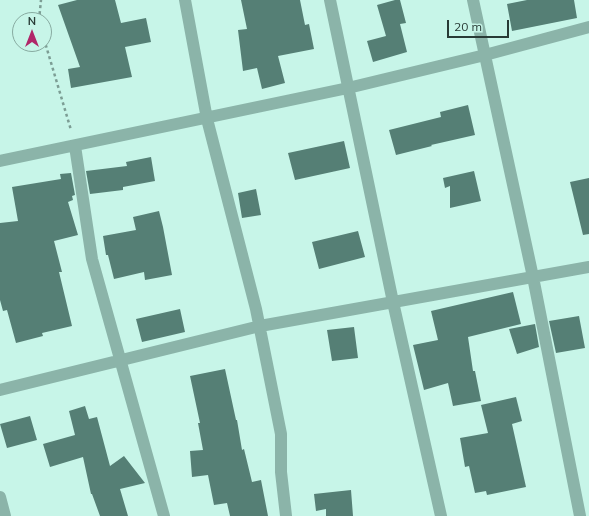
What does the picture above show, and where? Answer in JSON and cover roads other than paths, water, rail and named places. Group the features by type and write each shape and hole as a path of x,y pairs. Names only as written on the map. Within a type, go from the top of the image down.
{"street":[{"path":"185,0 207,118 260,326 281,434 281,472 286,516"},
{"path":"330,0 393,302 441,516"},
{"path":"473,0 533,277 580,516"},
{"path":"0,161 348,88 485,55 589,27"},
{"path":"75,146 92,259 164,516"},
{"path":"0,390 260,326 589,267"},
{"path":"0,497 5,516"}]}
